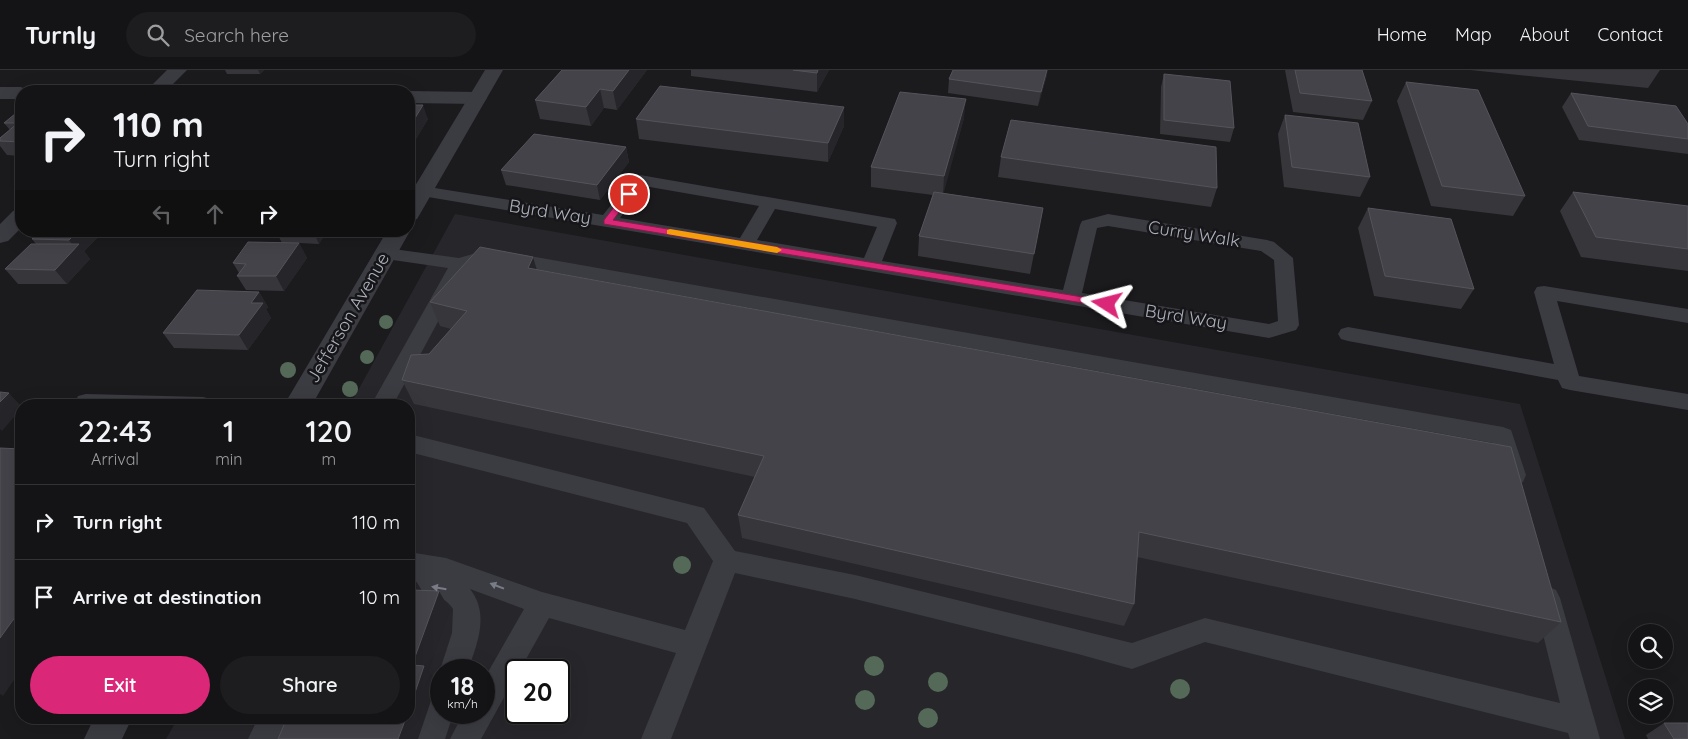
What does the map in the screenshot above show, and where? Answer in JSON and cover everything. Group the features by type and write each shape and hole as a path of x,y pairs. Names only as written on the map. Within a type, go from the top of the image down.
{"street":[{"path":"162,85 178,70"},
{"path":"415,203 494,70"},
{"path":"0,93 15,93"},
{"path":"415,97 477,98"},
{"path":"0,236 15,222"},
{"name":"Jefferson Avenue","path":"301,399 396,237"},
{"path":"102,739 111,724"}],"lane":[{"path":"607,222 640,180 888,223 871,265"},
{"name":"Byrd Way","path":"422,191 1269,331"},
{"path":"745,245 770,202"},
{"name":"Curry Walk","path":"1070,298 1089,225 1108,220 1267,246 1283,258 1289,325 1269,331"},
{"path":"386,254 460,264 490,255 1503,436 1519,494"},
{"path":"385,399 460,264"},
{"path":"1569,378 1544,292 1688,316"},
{"path":"1348,334 1688,402"},
{"path":"415,447 695,515 727,560 874,592 1078,641 1132,656 1205,630 1582,730 1542,580"},
{"path":"656,739 727,560"},
{"path":"415,564 446,569 542,604 693,645"},
{"path":"415,588 439,586 455,592 467,605 469,618 457,659"},
{"path":"495,687 542,604"},
{"path":"263,739 270,724"},
{"path":"430,739 435,724"},
{"path":"465,739 473,724"}],"shaded area":[{"path":"455,214 1520,404 1625,739 166,739 175,724 415,724 415,399 353,399"}],"building":[{"path":"562,70 629,70 613,91 600,89 586,107 535,100"},
{"path":"793,70 818,70 817,73"},
{"path":"953,70 1047,70 1041,92 949,79"},
{"path":"1295,70 1362,70 1372,101 1300,93"},
{"path":"1164,74 1230,81 1234,128 1164,120"},
{"path":"1406,82 1478,90 1525,196 1442,186"},
{"path":"660,86 844,107 828,143 636,119"},
{"path":"900,92 966,99 944,176 871,167"},
{"path":"1571,93 1676,106 1688,124 1688,139 1588,126"},
{"path":"415,105 423,105 415,118"},
{"path":"15,114 15,123 4,123"},
{"path":"1285,115 1358,123 1370,177 1292,167"},
{"path":"1011,120 1216,147 1217,188 1001,157"},
{"path":"15,126 15,142 0,141 0,138"},
{"path":"534,134 626,147 597,185 501,170"},
{"path":"934,192 1043,208 1034,254 919,236"},
{"path":"1573,192 1688,206 1688,249 1596,237"},
{"path":"1368,208 1451,219 1474,289 1385,276"},
{"path":"34,237 72,237 69,240 32,239"},
{"path":"248,242 299,243 276,276 237,276 246,264 233,263"},
{"path":"31,244 79,244 55,270 5,269"},
{"path":"480,247 533,257 528,268 1511,447 1561,622 1139,532 1134,604 738,515 764,456 402,380 411,355 429,354 467,311 430,302"},
{"path":"197,290 259,292 251,303 263,303 239,335 163,333"},
{"path":"0,392 9,393 0,402"},
{"path":"0,448 15,449 15,617 0,638"},
{"path":"415,590 439,591 415,657"},
{"path":"415,665 424,666 415,692"},
{"path":"1688,723 1688,739 1674,739 1665,724"},
{"path":"284,724 404,724 398,739 278,739"}],"slow traffic":[{"path":"670,232 777,250"}],"route":[{"path":"629,194 607,222 1107,304"}]}
